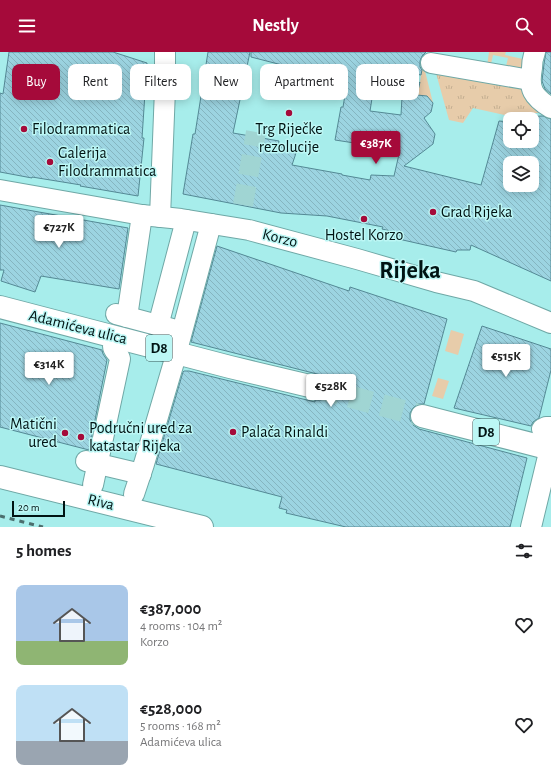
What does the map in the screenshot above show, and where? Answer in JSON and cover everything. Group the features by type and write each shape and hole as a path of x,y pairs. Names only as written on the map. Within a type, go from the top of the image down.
{"main road":[{"name":"Adamićeva ulica","path":"0,307 230,367 318,388"},
{"name":"D8","path":"422,416 549,439"},
{"name":"Riva","path":"0,477 202,527"}],"street":[{"path":"93,485 91,462 120,359 119,355 114,350 119,324 151,216 165,89 165,52"},
{"path":"535,52 530,80 531,90 542,103 551,108"},
{"path":"431,63 530,80"},
{"name":"Korzo","path":"0,190 151,216 249,230 357,258 436,282 474,291 551,323"},
{"path":"158,326 186,220"},
{"path":"91,462 139,483 180,345 211,224"},
{"path":"119,324 158,326 180,345"},
{"path":"531,527 549,439"}],"shaded area":[{"path":"0,52 551,52 551,527 0,527"}],"green space":[{"path":"489,52 506,52 505,55 523,59 524,74 505,70 508,58 493,55 490,68 487,66"},
{"path":"423,63 433,103 427,96 419,95"},
{"path":"434,66 515,84 549,113 503,112 503,115 473,108 463,123 449,120"},
{"path":"451,330 464,334 458,355 445,351"},
{"path":"438,378 449,381 443,399 432,396"}],"building":[{"path":"9,52 113,52 147,63 130,64 130,100 145,100 142,138 144,138 138,196 0,172 0,93 3,94"},
{"path":"208,52 250,52 247,64 206,64"},
{"path":"251,52 426,52 420,61 420,67 422,70 421,75 419,75 419,64 356,64 356,100 372,100 370,111 401,115 402,100 419,100 419,95 427,96 433,103 431,112 424,118 435,134 433,144 404,166 481,185 499,121 503,121 503,148 539,148 539,116 551,119 551,281 471,245 470,250 457,250 456,252 394,238 395,232 382,229 383,227 327,216 281,213 183,194 193,134 195,134 200,100 240,100 233,133 279,141 278,146 297,150 292,165 370,180 371,175 394,176 400,150 335,140 341,107 343,107 344,100 348,100 348,64 278,64 251,57"},
{"path":"546,52 551,52 551,94 545,89 542,81"},
{"path":"0,205 128,228 119,289 41,276 35,292 1,281 4,270 0,270"},
{"path":"217,246 349,291 350,287 447,319 424,404 418,404 413,408 410,413 410,420 413,425 419,429 527,458 510,527 346,527 286,513 287,510 279,508 282,497 156,464 184,371 315,402 315,400 321,400 327,397 330,391 330,384 327,379 321,375 191,342"},
{"path":"0,323 102,350 107,360 89,450 0,427"},
{"path":"482,326 551,349 551,370 539,418 533,422 531,426 454,408"}],"tunnel":[{"path":"243,205 256,132"},
{"path":"318,388 422,416"}],"railway":[{"path":"0,516 43,527"}],"place":[{"name":"Trg Riječke rezolucije","path":"289,113"},
{"name":"Filodrammatica","path":"24,129"},
{"name":"Galerija Filodrammatica","path":"50,162"},
{"name":"Grad Rijeka","path":"433,212"},
{"name":"Hostel Korzo","path":"364,219"},
{"name":"Palača Rinaldi","path":"233,432"},
{"name":"Matični ured","path":"65,433"},
{"name":"Područni ured za katastar Rijeka","path":"81,437"}],"district":[{"name":"Rijeka","path":"410,271"}]}
